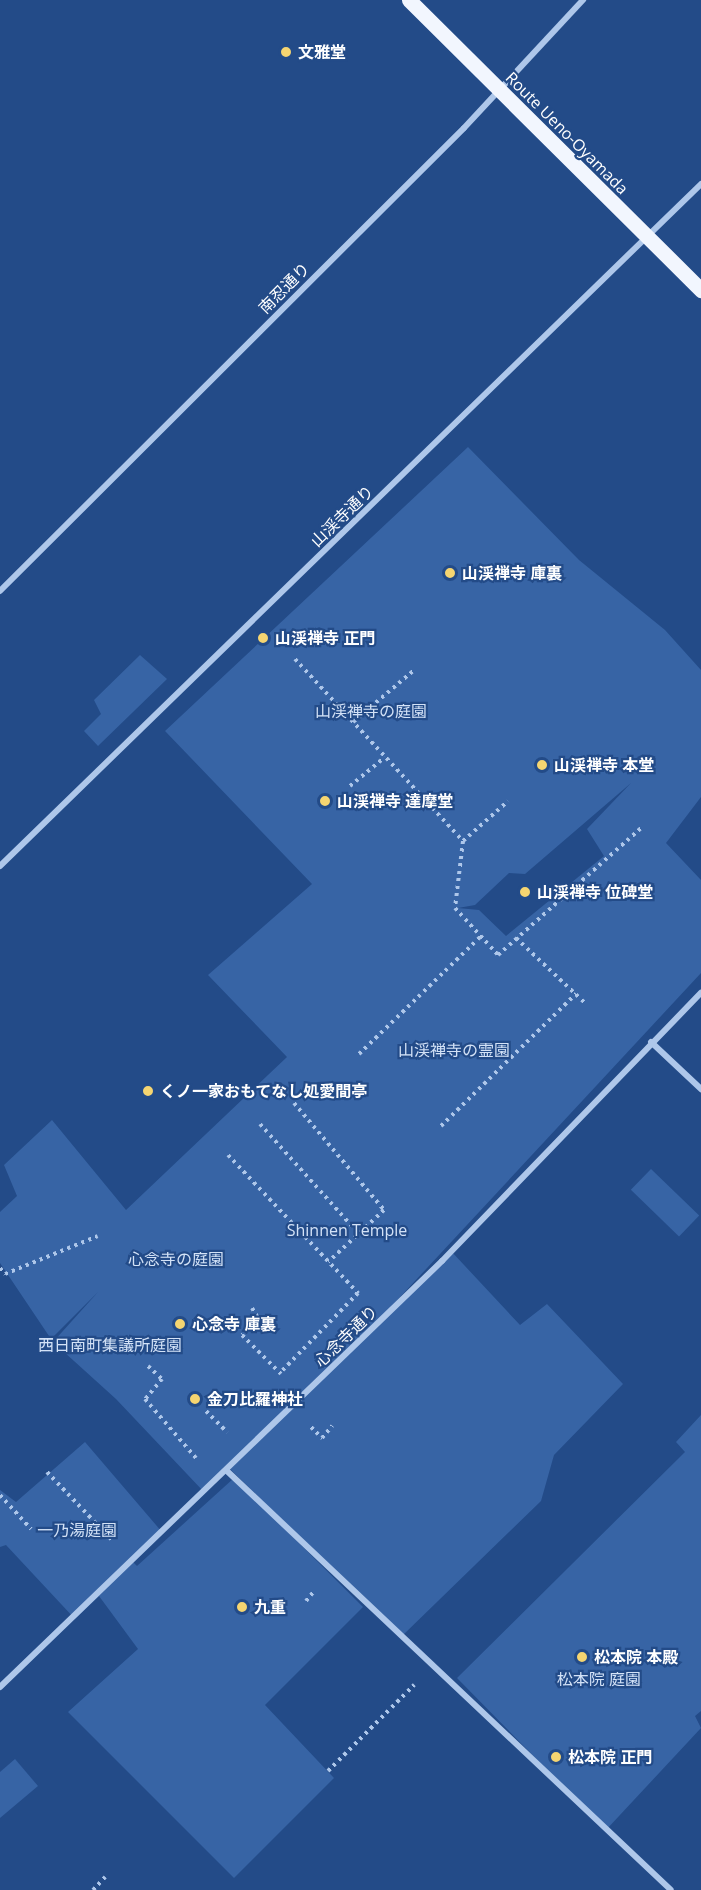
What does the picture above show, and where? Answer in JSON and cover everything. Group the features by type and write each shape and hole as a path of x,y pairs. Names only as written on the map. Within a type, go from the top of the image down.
{"main road":[{"name":"Route Ueno-Oyamada","path":"409,0 647,239 701,290"}],"street":[{"name":"南忍通り","path":"0,591 464,128 497,89 584,0"},
{"name":"山渓寺通り","path":"0,866 701,184"},
{"name":"心念寺通り","path":"0,1686 227,1471 442,1261 651,1041 701,993"},
{"path":"651,1041 701,1089"},
{"path":"227,1471 671,1890"}],"path":[{"path":"295,659 464,841"},
{"path":"353,722 414,670"},
{"path":"350,786 385,757"},
{"path":"508,801 464,841 454,908 498,955 641,828"},
{"path":"359,1054 481,936"},
{"path":"516,938 585,1003"},
{"path":"441,1126 576,994"},
{"path":"294,1103 384,1210 328,1262"},
{"path":"260,1124 359,1234"},
{"path":"228,1155 358,1293 280,1373"},
{"path":"0,1268 5,1274 98,1236"},
{"path":"252,1308 258,1318 242,1335 302,1397"},
{"path":"148,1366 162,1379 145,1400 216,1481"},
{"path":"47,1472 132,1560"},
{"path":"0,1496 31,1529"},
{"path":"328,1771 434,1665"},
{"path":"93,1890 105,1877"}],"green space":[{"path":"468,447 579,560 665,630 701,670 701,797 666,843 701,880 701,973 362,1338 451,1251 520,1325 547,1304 623,1384 554,1455 541,1501 402,1636 229,1468 204,1492 116,1399 53,1342 98,1292 51,1339 0,1263 0,1212 17,1196 4,1165 52,1120 126,1210 287,1057 208,975 312,884 165,731","holes":["631,783 587,829 604,856 506,936 479,910 458,908 475,905 509,873 525,874"]},
{"path":"140,655 167,679 98,746 84,731 101,714 94,700"},
{"path":"651,1169 699,1216 679,1236 631,1190"},
{"name":"松本院 庭園","path":"701,1415 701,1711 695,1716 701,1728 606,1830 457,1678 685,1452 676,1442"},
{"name":"一乃湯庭園","path":"85,1442 162,1532 133,1562 137,1566 234,1478 363,1607 265,1705 334,1778 234,1878 68,1712 138,1649 99,1596 75,1619 6,1545 0,1547 0,1490 16,1502"},
{"path":"15,1759 38,1786 0,1818 0,1772"}],"place":[{"name":"文雅堂","path":"286,52"},
{"name":"山渓禅寺 庫裏","path":"450,573"},
{"name":"山渓禅寺 正門","path":"263,638"},
{"name":"山渓禅寺 本堂","path":"542,765"},
{"name":"山渓禅寺 達摩堂","path":"325,801"},
{"name":"山渓禅寺 位碑堂","path":"525,892"},
{"name":"くノ一家おもてなし処愛間亭","path":"148,1091"},
{"name":"心念寺 庫裏","path":"180,1324"},
{"name":"金刀比羅神社","path":"195,1399"},
{"name":"九重","path":"242,1607"},
{"name":"松本院 本殿","path":"582,1657"},
{"name":"松本院 正門","path":"556,1757"}],"park label":[{"name":"山渓禅寺の庭園","path":"371,711"},
{"name":"山渓禅寺の霊園","path":"454,1050"},
{"name":"Shinnen Temple","path":"347,1230"},
{"name":"心念寺の庭園","path":"176,1259"},
{"name":"西日南町集議所庭園","path":"110,1345"}]}
